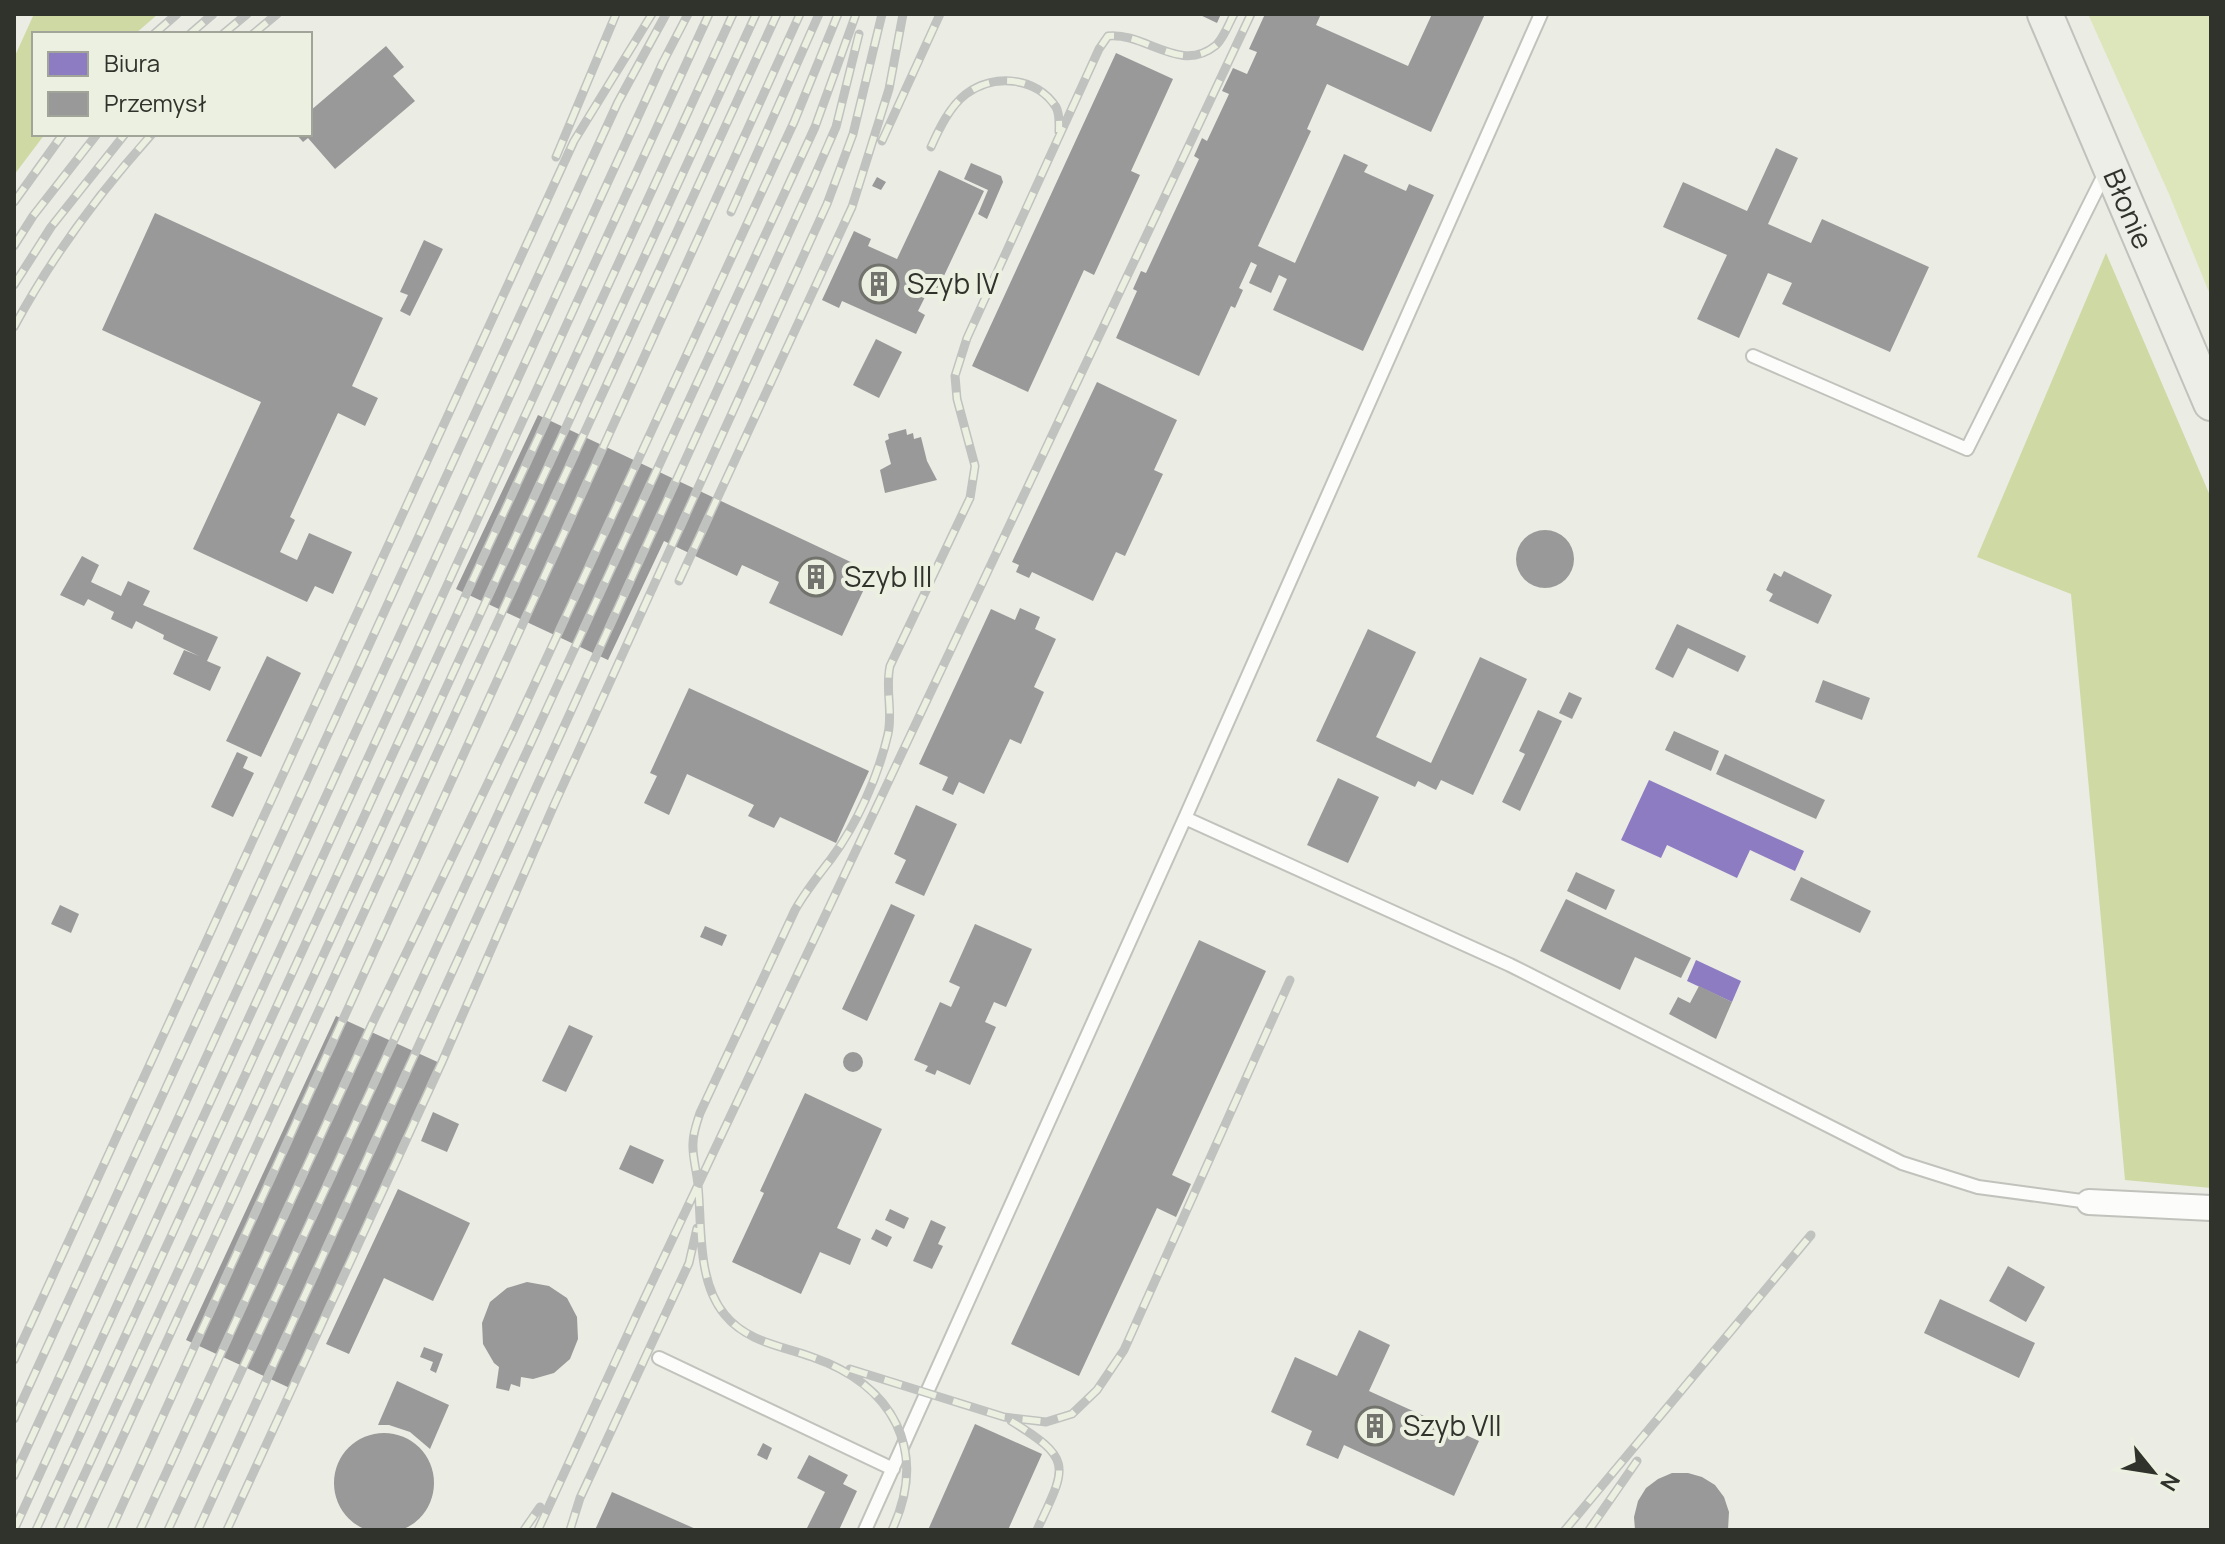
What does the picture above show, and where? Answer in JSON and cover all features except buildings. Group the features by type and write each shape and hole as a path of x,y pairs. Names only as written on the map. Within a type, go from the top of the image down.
{"street":[{"name":"Błonie","path":"2045,14 2211,403"},
{"path":"2089,1202 2211,1208"}],"lane":[{"path":"865,1530 1541,14"},
{"path":"1753,356 1967,449 2109,165"},
{"path":"1185,818 1510,965 1902,1163 1978,1187 2089,1202"},
{"path":"659,1358 893,1469"}],"green space":[{"path":"34,14 158,14 137,32 32,32 32,136 43,136 14,175 14,58"},
{"path":"2088,14 2211,14 2211,297 2169,194"},
{"path":"2106,253 2211,498 2211,1188 2125,1180 2071,594 1977,557"}],"railway":[{"path":"156,32 177,14"},
{"path":"192,32 213,14"},
{"path":"225,32 247,14"},
{"path":"255,32 277,14"},
{"path":"556,157 616,14"},
{"path":"14,1360 574,141 652,14"},
{"path":"14,1419 618,102 666,14"},
{"path":"14,1476 663,62 688,14"},
{"path":"14,1530 709,14"},
{"path":"36,1530 733,14"},
{"path":"59,1530 756,14"},
{"path":"80,1530 777,14"},
{"path":"111,1530 800,14"},
{"path":"731,212 819,14"},
{"path":"140,1530 372,1024 513,731 794,122 838,14"},
{"path":"168,1530 815,127 856,14"},
{"path":"227,1530 442,1062 554,805 827,204 853,134 882,14"},
{"path":"679,581 852,207 889,89 903,14"},
{"path":"882,141 940,14"},
{"path":"892,1530 903,1501 906,1473 904,1447 896,1424 883,1403 840,1369 744,1331 725,1315 716,1302 702,1253 693,1153 694,1131 795,910 841,845 872,783 889,725 890,666 970,498 975,466 957,399 955,376 967,338 1099,49 1108,36 1122,36 1176,54 1189,56 1202,53 1218,43 1234,14"},
{"path":"538,1530 1251,14"},
{"path":"198,1530 812,182 836,127 859,34"},
{"path":"931,147 960,99 977,87 1002,81 1027,84 1048,97 1057,110 1059,132"},
{"path":"14,202 62,136"},
{"path":"14,246 33,216 95,136"},
{"path":"14,285 51,227 123,136"},
{"path":"14,327 77,226 150,136"},
{"path":"850,1369 1004,1417 1046,1422 1072,1414 1097,1390 1124,1350 1290,980"},
{"path":"570,1530 580,1498 689,1263 697,1228"},
{"path":"1565,1530 1811,1235"},
{"path":"1011,1421 1046,1446 1059,1466 1054,1492 1037,1530"},
{"path":"1589,1530 1637,1461"},
{"path":"524,1530 540,1507"}],"place":[{"name":"Szyb IV","path":"879,284"},
{"name":"Szyb III","path":"816,577"},
{"name":"Szyb VII","path":"1375,1426"}]}
